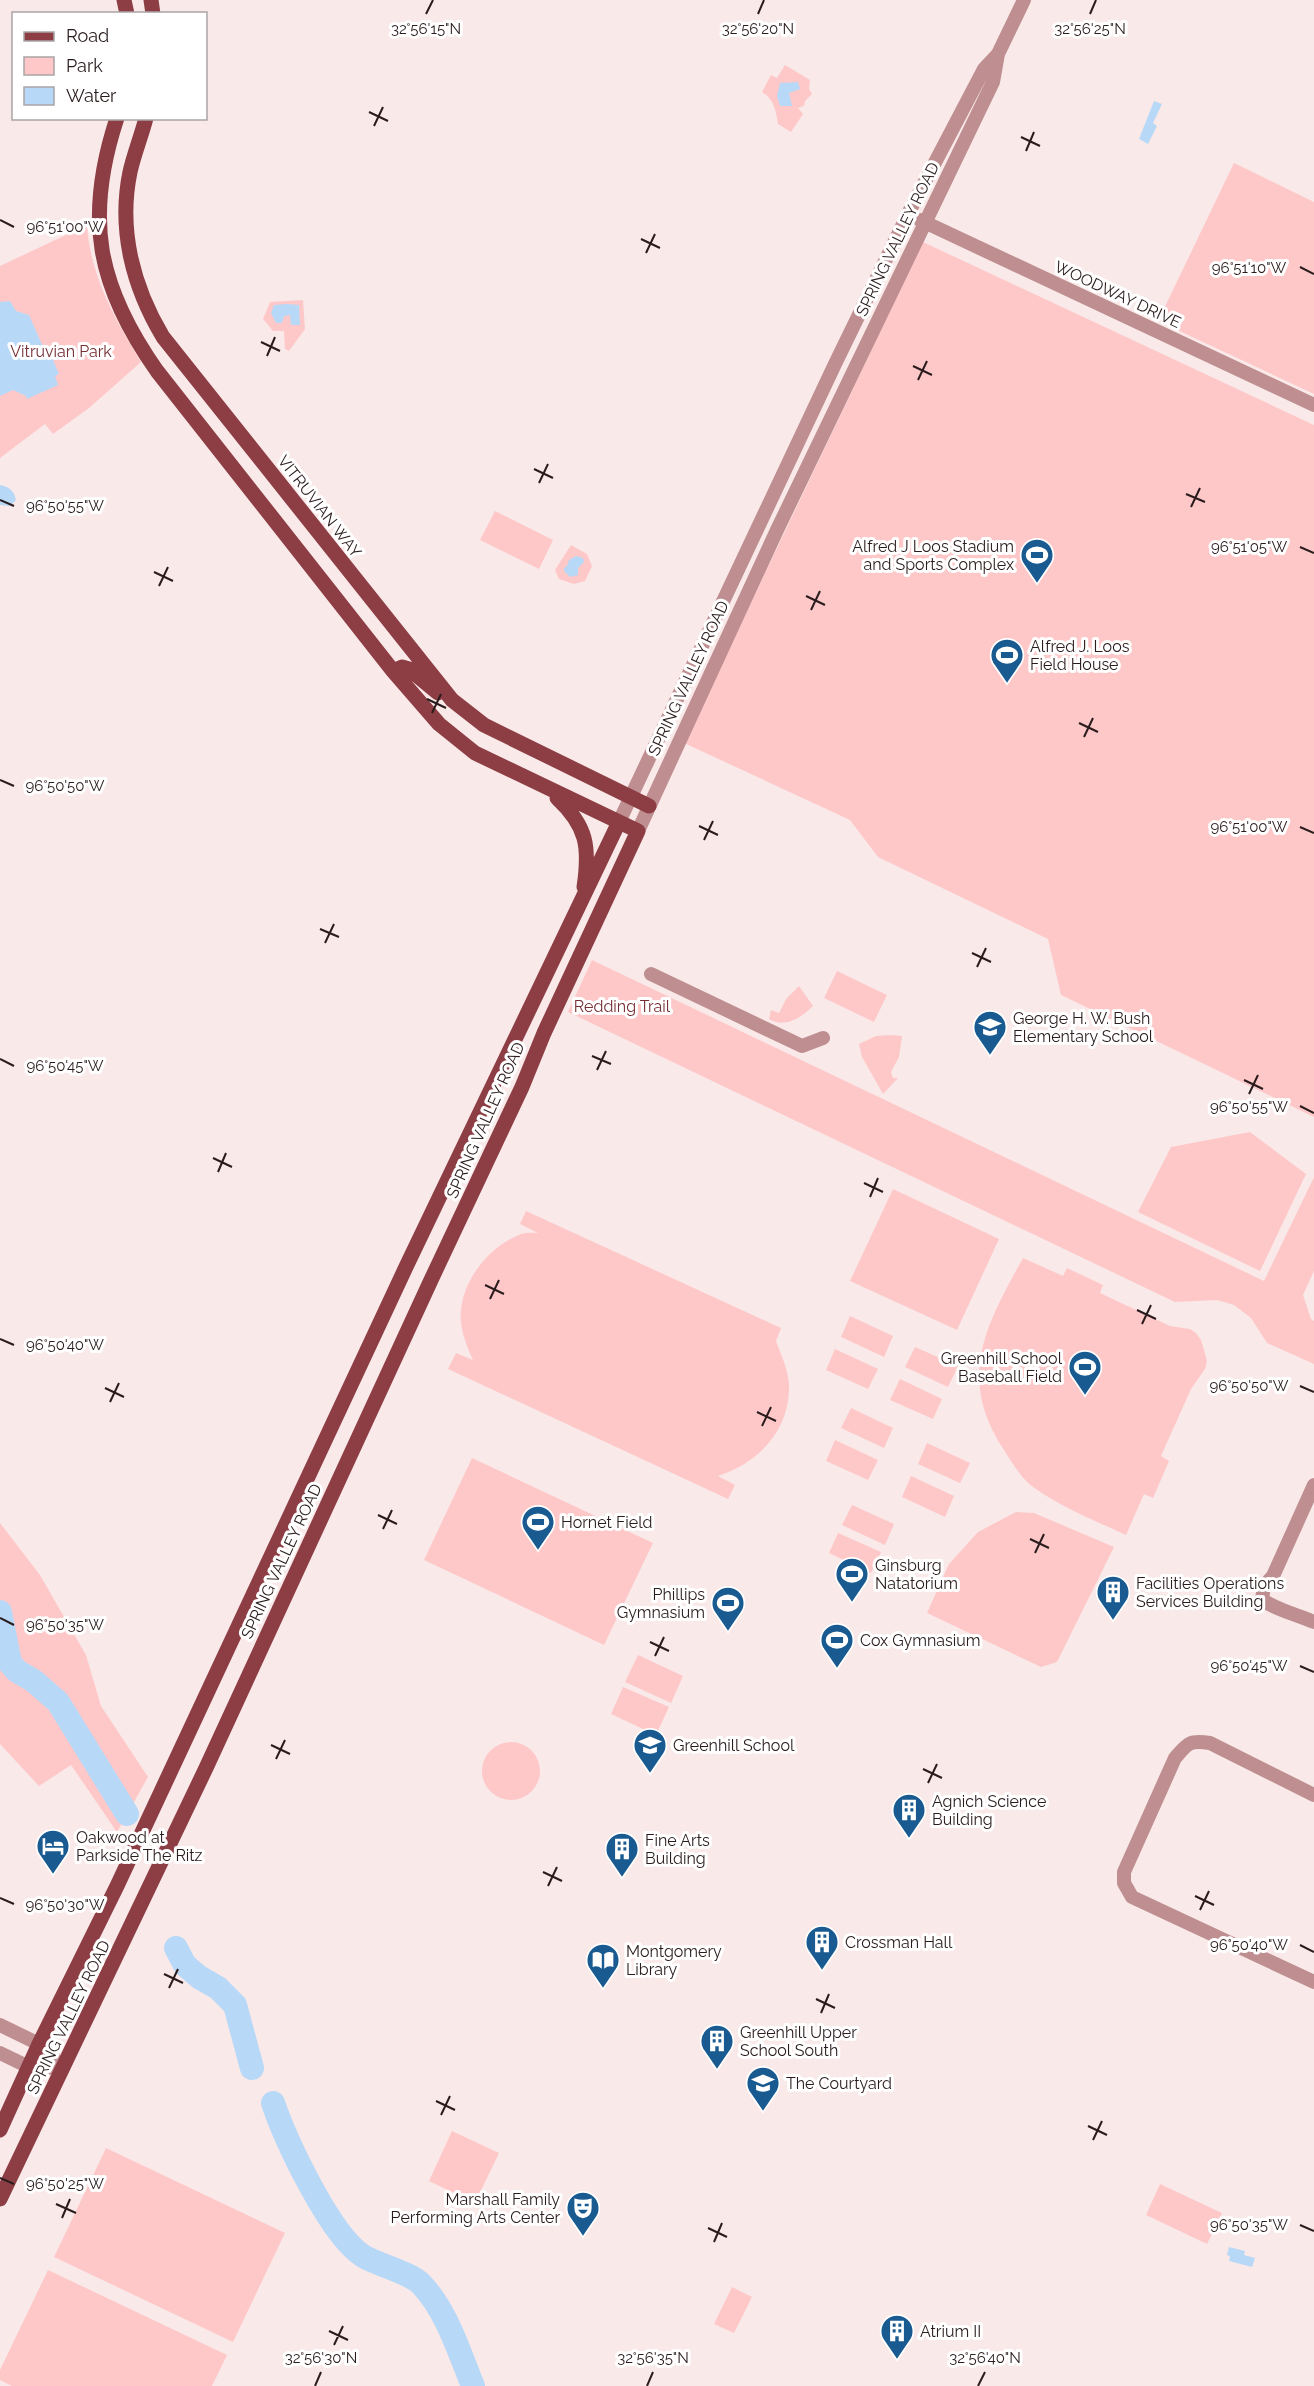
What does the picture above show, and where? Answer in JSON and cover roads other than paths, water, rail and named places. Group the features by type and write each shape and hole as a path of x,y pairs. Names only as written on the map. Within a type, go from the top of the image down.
{"main road":[{"path":"116,120 102,168 99,206 100,229 110,283 130,332 178,400 393,671 439,724 468,748 548,790 638,831"},
{"name":"VITRUVIAN WAY","path":"145,120 129,174 126,208 131,260 143,300 186,368 452,700 484,725 649,806"},
{"path":"130,332 153,319"},
{"path":"295,547 317,531"},
{"path":"393,671 402,667 409,669 433,690 452,700"},
{"path":"548,790 577,819 584,834 588,852 581,903"},
{"name":"SPRING VALLEY ROAD","path":"0,2130 619,822"},
{"name":"SPRING VALLEY ROAD","path":"0,2199 206,1768 522,1088 544,1033 638,831"},
{"path":"522,1023 544,1033"}],"street":[{"name":"SPRING VALLEY ROAD","path":"638,831 777,530 993,82 998,54 1024,0"},
{"name":"SPRING VALLEY ROAD","path":"619,822 908,214 984,69 998,54"},
{"name":"WOODWAY DRIVE","path":"908,214 1314,405"},
{"path":"651,974 802,1046 823,1038"},
{"path":"1313,1486 1273,1576 1263,1591 1262,1599 1270,1606 1280,1607 1314,1622"},
{"path":"1314,1795 1210,1743 1188,1743 1175,1758 1124,1872 1124,1883 1132,1897 1314,1982"},
{"path":"0,2025 39,2044 63,2068"},
{"path":"0,2053 29,2067 63,2068"}],"water":[{"path":"798,82 800,89 789,93 792,106 780,106 777,96 780,83"},
{"path":"1154,101 1162,104 1153,123 1157,126 1148,144 1139,139"},
{"path":"10,301 16,311 29,315 44,349 48,348 59,374 55,376 58,385 27,399 26,396 13,390 0,396 0,302"},
{"path":"274,305 299,305 300,325 291,325 290,315 284,316 282,323 276,323 271,313"},
{"path":"0,485 8,488 14,494 16,500 10,506 0,505"},
{"path":"576,556 583,558 584,562 578,568 578,575 570,577 564,568 569,560"},
{"path":"1229,2247 1245,2251 1244,2255 1255,2258 1252,2267 1229,2261 1230,2256 1227,2255"}],"waterway":[{"path":"0,1612 10,1663 58,1702 127,1814"},
{"path":"176,1948 185,1965 199,1977 218,1988 235,2005 252,2068"},
{"path":"273,2103 298,2163 337,2229 363,2256 410,2276 421,2284 445,2319 473,2386"}],"place":[{"name":"Alfred J Loos Stadium and Sports Complex","path":"1037,584"},
{"name":"Alfred J. Loos Field House","path":"1007,684"},
{"name":"George H. W. Bush Elementary School","path":"990,1056"},
{"name":"Greenhill School Baseball Field","path":"1085,1396"},
{"name":"Hornet Field","path":"538,1551"},
{"name":"Ginsburg Natatorium","path":"852,1603"},
{"name":"Facilities Operations Services Building","path":"1113,1621"},
{"name":"Phillips Gymnasium","path":"728,1632"},
{"name":"Cox Gymnasium","path":"837,1669"},
{"name":"Greenhill School","path":"650,1774"},
{"name":"Agnich Science Building","path":"909,1839"},
{"name":"Oakwood at Parkside The Ritz","path":"53,1875"},
{"name":"Fine Arts Building","path":"622,1878"},
{"name":"Crossman Hall","path":"822,1971"},
{"name":"Montgomery Library","path":"603,1989"},
{"name":"Greenhill Upper School South","path":"717,2070"},
{"name":"The Courtyard","path":"763,2112"},
{"name":"Marshall Family Performing Arts Center","path":"583,2237"},
{"name":"Atrium II","path":"897,2360"}],"park label":[{"name":"Vitruvian Park","path":"61,351"},
{"name":"Redding Trail","path":"622,1006"}]}
